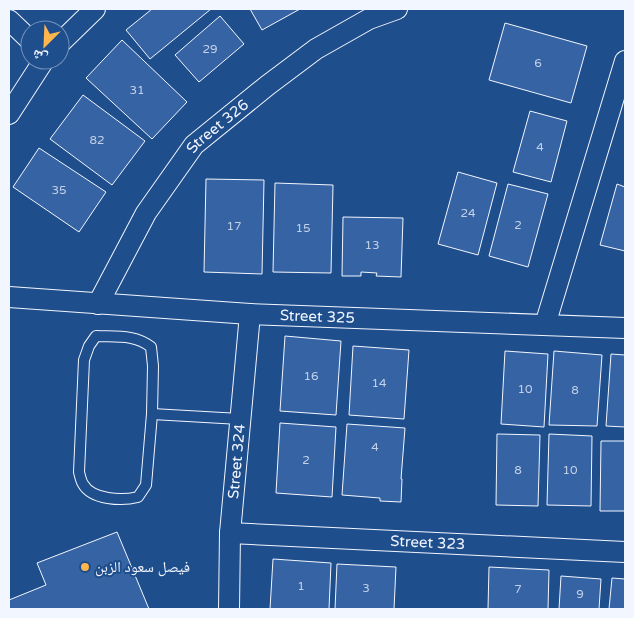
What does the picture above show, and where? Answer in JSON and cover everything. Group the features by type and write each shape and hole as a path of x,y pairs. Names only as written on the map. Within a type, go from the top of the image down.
{"street":[{"path":"70,33 95,9"},
{"name":"Street 326","path":"98,304 146,213 194,145 316,49 369,19 397,9"},
{"path":"9,20 20,30"},
{"path":"545,325 625,61"},
{"path":"9,114 38,70"},
{"name":"Street 325","path":"9,297 250,314 625,328"},
{"name":"Street 324","path":"229,609 230,533 250,314"},
{"name":"Street 323","path":"230,533 625,552"}],"lane":[{"path":"96,336 134,338 144,341 151,347 153,366 152,414 146,485 143,491 138,497 129,499 101,497 91,492 83,484 79,472 84,360 88,346 96,336"},
{"path":"152,414 240,419"}],"building":[{"path":"152,9 211,9 150,59 126,30"},
{"path":"250,9 300,9 262,30"},
{"path":"220,16 244,44 199,82 175,55"},
{"path":"505,23 587,46 571,103 489,80"},
{"path":"122,40 187,102 152,139 86,78"},
{"path":"83,95 145,141 112,185 50,139"},
{"path":"530,111 567,121 551,182 513,172"},
{"path":"39,148 106,192 79,232 13,187"},
{"path":"458,172 497,183 478,255 438,244"},
{"path":"206,179 264,180 262,274 204,272"},
{"path":"275,183 333,185 331,273 273,272"},
{"path":"508,184 548,194 528,267 489,256"},
{"path":"617,184 625,187 625,251 600,245"},
{"path":"343,217 403,218 401,277 376,276 377,273 361,272 361,276 342,276"},
{"path":"285,336 341,341 336,415 280,411"},
{"path":"353,346 409,350 404,419 349,415"},
{"path":"505,351 548,354 544,427 501,424"},
{"path":"554,351 602,355 597,426 549,425"},
{"path":"611,354 625,355 625,427 606,426"},
{"path":"280,423 336,427 332,497 276,493"},
{"path":"347,424 405,428 401,502 342,495"},
{"path":"497,434 540,435 538,506 496,505"},
{"path":"549,434 592,436 591,506 547,505"},
{"path":"601,441 625,441 625,511 600,511"},
{"name":"فيصل سعود الزبن","path":"117,532 149,609 9,609 9,600 46,585 37,563"},
{"path":"273,559 331,563 329,609 270,609"},
{"path":"337,564 396,567 394,609 335,609"},
{"path":"489,567 549,570 548,609 488,609"},
{"path":"561,576 601,579 599,609 559,609"},
{"path":"612,578 625,579 625,609 609,609"}],"place":[{"name":"فيصل سعود الزبن","path":"85,567"}]}
